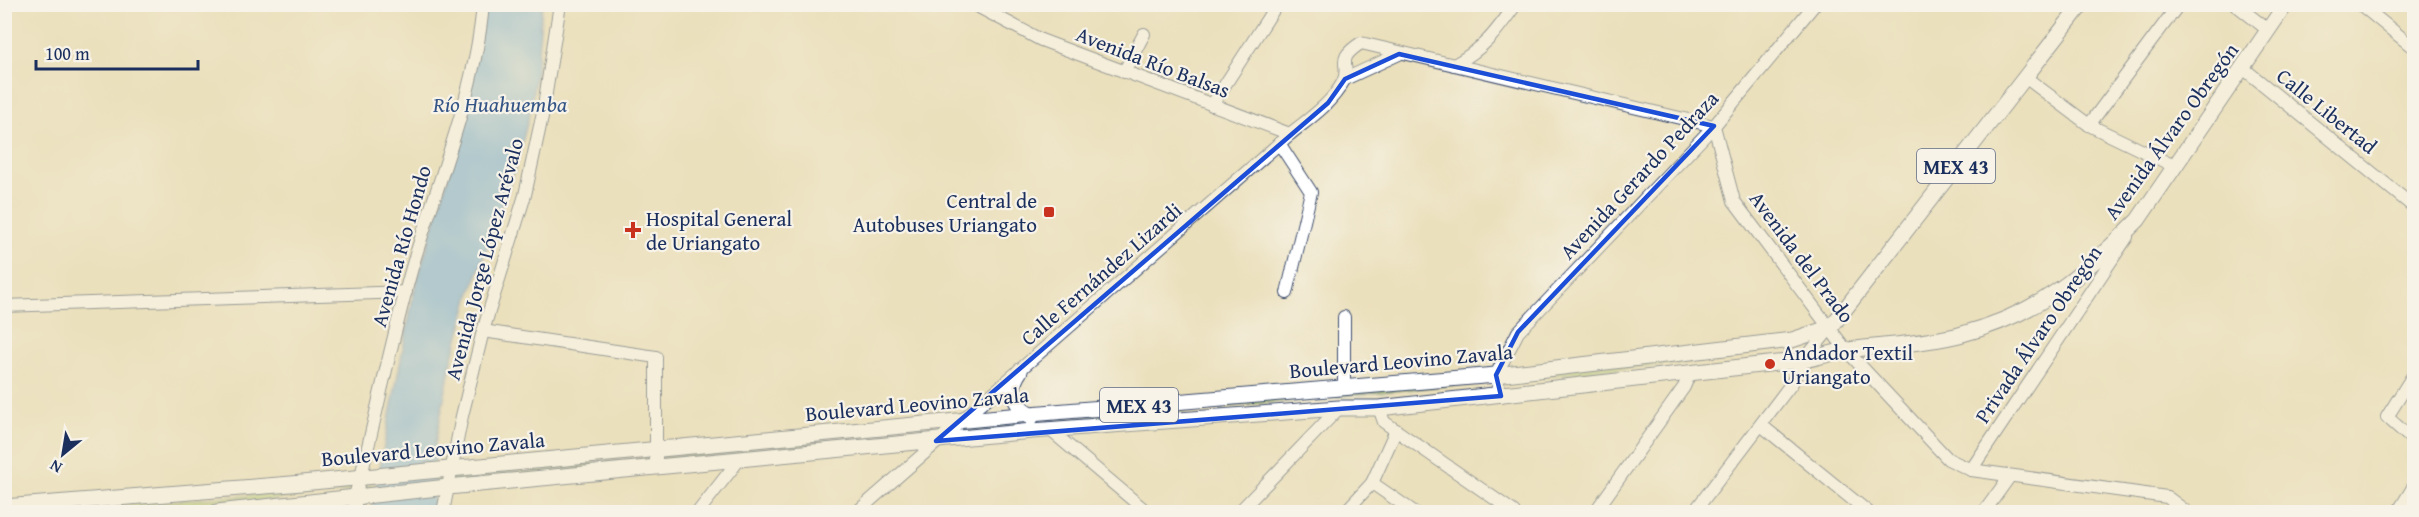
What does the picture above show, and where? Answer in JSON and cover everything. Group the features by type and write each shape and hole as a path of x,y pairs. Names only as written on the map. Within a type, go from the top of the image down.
{"main road":[{"name":"MEX 43","path":"1831,327 2082,4"},
{"name":"Avenida Álvaro Obregón","path":"1846,350 1958,335 2028,310 2075,280 2138,220 2286,4"},
{"name":"Boulevard Leovino Zavala","path":"12,509 1030,414 1496,375 1792,340 1831,327"},
{"name":"Boulevard Leovino Zavala","path":"217,513 358,502 444,487 656,466 738,461 1032,431 1339,408 1379,408 1501,396 1804,360 1846,350"},
{"path":"1664,356 1666,376"},
{"path":"1020,371 1013,381 1012,392 1021,409 1030,414 1032,431"}],"street":[{"name":"Avenida Río Hondo","path":"358,502 406,292 463,103 481,33 483,4"},
{"name":"Avenida Jorge López Arévalo","path":"443,513 444,487 483,331 525,195 543,112 560,4"},
{"name":"Avenida Río Balsas","path":"974,4 1041,40 1290,134"},
{"path":"1212,105 1277,4"},
{"path":"1454,65 1476,53 1492,38 1516,4"},
{"name":"Avenida Gerardo Pedraza","path":"1496,375 1518,332 1714,126 1815,4"},
{"path":"2089,125 2179,4"},
{"path":"2235,4 2268,30"},
{"path":"2360,4 2415,48"},
{"path":"1124,72 1144,34"},
{"name":"Calle Fernández Lizardi","path":"857,513 936,441 964,421 1328,103 1345,79 1344,63 1348,52 1361,44 1399,54"},
{"path":"1345,79 1399,54 1714,126"},
{"name":"Calle Libertad","path":"2243,68 2415,207"},
{"path":"2025,77 2089,125 2174,166"},
{"name":"Avenida del Prado","path":"1714,126 1734,201 1831,327 1846,350 1948,459 1971,470 2168,497 2174,508"},
{"path":"1280,143 1311,192 1287,293"},
{"name":"Privada Álvaro Obregón","path":"1971,470 2138,220"},
{"path":"4,306 406,292"},
{"path":"1344,317 1344,387"},
{"path":"1694,513 1792,383 1804,360 1831,327"},
{"path":"483,331 656,357 656,466"},
{"path":"1595,513 1684,387 1690,374"},
{"path":"2415,374 2387,417 2415,441"},
{"path":"1496,375 1501,396"},
{"path":"1239,513 1339,408"},
{"path":"1379,408 1384,422 1514,513"},
{"path":"1761,425 1868,513"},
{"path":"1050,430 1147,513"},
{"path":"1345,513 1372,483 1396,430"},
{"path":"698,513 738,461"},
{"path":"1984,513 2010,476"},
{"path":"1372,483 1414,513"},
{"path":"2398,513 2415,486"},
{"path":"2174,508 2187,513"}],"highlighted area":[{"path":"1399,54 1714,126 1518,332 1496,375 1501,396 936,441 1328,103 1345,79"}],"green space":[{"path":"1794,346 1688,362 333,493 158,512 27,512 331,489"}],"water":[{"name":"Río Huahuemba","path":"485,5 542,5 530,113 514,172 470,295 451,364 435,444 433,512 371,512 415,287 464,124"}],"place":[{"name":"Central de Autobuses Uriangato","path":"1049,212"},
{"name":"Hospital General de Uriangato","path":"633,230"},
{"name":"Andador Textil Uriangato","path":"1770,364"}]}
